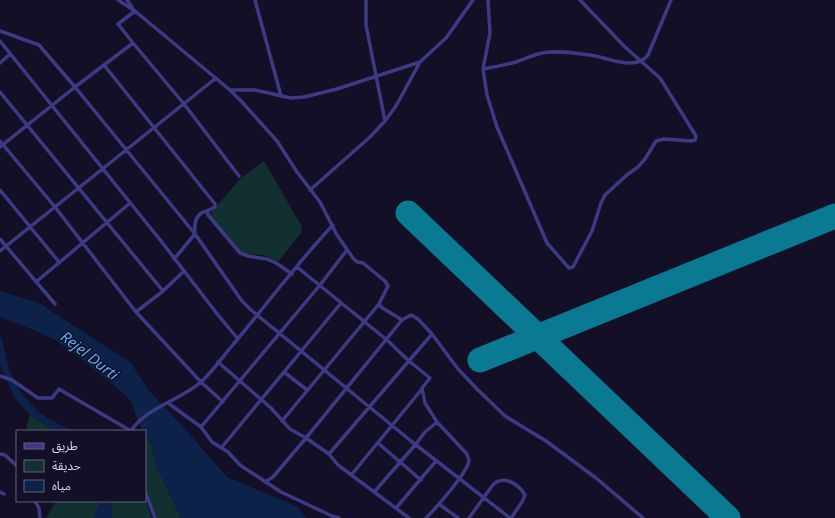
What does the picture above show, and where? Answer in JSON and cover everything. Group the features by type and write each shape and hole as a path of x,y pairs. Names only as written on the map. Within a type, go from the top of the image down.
{"street":[{"path":"118,0 134,10 230,90 277,141 310,190 320,202 337,235 347,250 357,262 363,263 385,281 388,286 379,304 282,421"},
{"path":"127,0 134,10"},
{"path":"255,0 281,96"},
{"path":"366,0 366,25 385,121"},
{"path":"310,190 370,137 385,121 396,106 420,62 446,38 472,0"},
{"path":"488,0 490,33 483,69 487,95 497,127 547,243 569,268 573,267 592,231 605,195 638,167 645,159 656,141 664,139 691,141 695,140 696,136 655,72 640,61 580,0"},
{"path":"483,69 516,62 549,52 594,55 630,63 640,61 648,55 671,0"},
{"path":"134,10 118,24 184,104 239,176"},
{"path":"0,31 38,45 75,87 195,234 242,301 258,316 436,461 484,498 511,518 524,499 525,495 522,490 511,482 499,480 495,482 484,498 469,518"},
{"path":"0,41 238,339"},
{"path":"133,43 27,126 1,144 55,207 136,312 200,382 223,402"},
{"path":"0,63 10,54"},
{"path":"230,90 254,90 291,98 304,97 337,89 420,62"},
{"path":"104,66 215,204 215,207 207,212 203,212 197,217 195,234 174,259"},
{"path":"0,251 216,78"},
{"path":"0,92 163,291"},
{"path":"0,190 60,262"},
{"path":"36,282 129,204"},
{"path":"207,212 209,217 240,253 267,259 276,263 292,274"},
{"path":"132,430 136,424 156,409 200,382 258,316 296,267 333,225"},
{"path":"0,239 55,304"},
{"path":"201,427 320,285 347,250"},
{"path":"296,267 387,340 430,378 352,474"},
{"path":"136,312 163,291 184,271"},
{"path":"222,447 341,303"},
{"path":"379,304 386,312 402,320"},
{"path":"265,482 273,477 306,438 402,320 411,315 432,334 458,368 505,416 546,441 596,478 643,518"},
{"path":"329,454 432,334"},
{"path":"218,362 271,408 290,430 306,438 329,454 334,460 409,518"},
{"path":"284,372 307,390"},
{"path":"0,376 12,380 38,398 52,398 59,389 129,430"},
{"path":"422,388 425,404 437,422 466,454 469,460 466,468 459,478 426,518"},
{"path":"168,403 201,427 212,442 222,447 237,464 281,492 339,518"},
{"path":"375,491 425,432 437,422"},
{"path":"378,443 421,480"},
{"path":"0,454 5,455 16,465"},
{"path":"396,508 436,461"},
{"path":"0,492 4,494"},
{"path":"146,494 155,518"},
{"path":"36,502 39,508 40,518"},
{"path":"439,504 458,518"}],"green space":[{"path":"264,161 302,227 301,233 278,262 264,255 245,254 240,252 209,215 241,178"},
{"path":"30,415 52,430 27,430 26,428"},
{"path":"146,436 152,447 156,465 181,518 156,518 146,490"},
{"path":"55,502 100,502 94,518 46,518"},
{"path":"111,502 146,502 152,518 112,518"}],"water":[{"name":"Rejel Durti","path":"0,291 39,303 131,363 149,391 180,423 227,477 298,507 306,518 181,518 156,465 152,447 146,436 146,430 142,430 131,401 75,354 55,340 0,317"},
{"path":"0,335 10,371 21,392 43,415 72,430 52,430 30,415 14,397 0,364"},
{"path":"100,502 111,502 112,518 94,518"}],"runway":[{"path":"408,213 728,518"},
{"path":"480,360 835,216"}]}
